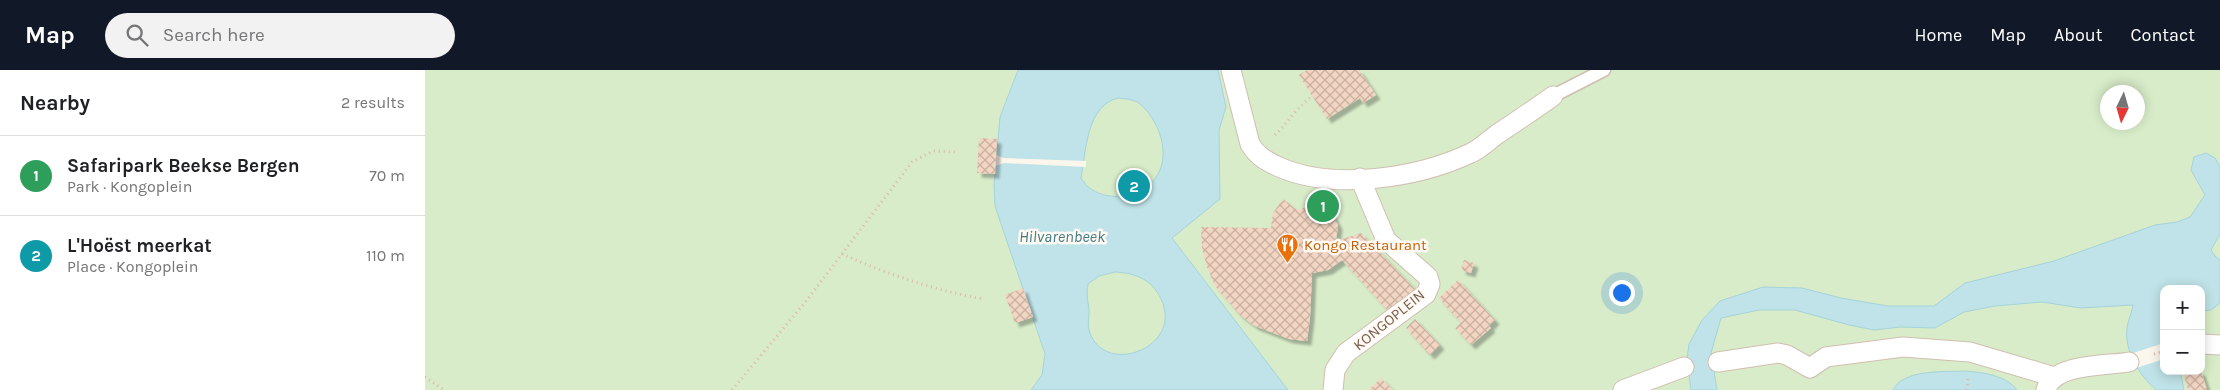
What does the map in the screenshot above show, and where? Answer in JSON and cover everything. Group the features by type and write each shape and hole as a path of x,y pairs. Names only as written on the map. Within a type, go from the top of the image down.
{"street":[{"path":"1231,70 1250,144 1256,154 1297,174 1329,178 1385,177 1452,162 1474,151 1553,96"},
{"name":"KONGOPLEIN","path":"1333,390 1335,370 1347,353 1426,294 1430,284 1428,277 1386,240 1360,178"},
{"path":"2205,344 2220,345"},
{"path":"1718,362 1778,354 1787,355 1810,368 1826,357 1903,348 1970,352 2050,383 2076,368 2129,362"},
{"path":"1623,390 1683,367"}],"lane":[{"path":"1553,96 1604,70"}],"path":[{"path":"1256,154 1287,124 1301,104 1310,98"},
{"path":"732,390 773,342 912,162 933,151 957,152"},
{"path":"842,254 921,284 983,299"},
{"path":"425,377 444,390"}],"green space":[{"path":"425,70 2220,70 2220,390 425,390"}],"water":[{"name":"Hilvarenbeek","path":"1018,70 1218,70 1226,107 1219,130 1220,199 1172,238 1288,390 1031,390 1042,375 1045,354 995,206 994,185 1000,117","holes":["1118,98 1138,102 1152,117 1160,134 1163,152 1160,170 1148,186 1130,195 1110,196 1100,194 1090,188 1081,178 1086,143 1094,120 1099,110 1107,103","1115,272 1142,278 1153,286 1161,299 1165,316 1162,331 1153,342 1140,350 1126,354 1111,353 1099,346 1090,333 1089,327 1088,284 1099,276"]},
{"path":"2206,153 2215,158 2220,167 2220,234 2211,250 2220,260 2220,303 2211,310 2205,311 2205,285 2160,285 2160,375 2181,375 2184,390 2156,390 2134,362 2130,354 2127,337 2133,305 2081,308 2042,302 1995,306 1964,312 1935,328 1900,327 1874,330 1795,310 1759,310 1721,318 1711,353 1717,390 1691,390 1687,359 1689,344 1702,320 1720,301 1763,287 1802,288 1841,298 1888,306 1934,306 1965,283 2054,261 2155,225 2177,222 2190,217 2205,195 2191,170 2194,157"},
{"path":"1964,371 1985,373 2000,378 2017,390 1893,390 1905,378 1915,375"}],"pier":[{"path":"996,155 1004,158 1086,161 1086,167 1004,163 995,166"},
{"path":"2160,344 2160,360 2136,368 2127,355"}],"building":[{"path":"1307,70 1359,70 1376,95 1363,103 1360,98 1327,119 1299,75"},
{"path":"979,138 997,139 995,174 977,173"},
{"path":"1283,199 1297,210 1313,205 1320,206 1332,214 1338,225 1336,241 1361,233 1415,289 1389,312 1342,260 1328,270 1312,273 1307,341 1289,339 1255,326 1240,315 1215,286 1202,248 1201,227 1271,228 1273,213"},
{"path":"1464,260 1474,263 1471,273 1461,270"},
{"path":"1458,280 1495,320 1489,326 1491,328 1471,345 1455,328 1461,323 1439,298"},
{"path":"1023,288 1033,317 1015,323 1005,295"},
{"path":"1415,319 1440,345 1430,355 1406,328"},
{"path":"2184,375 2202,375 2207,390 2188,390"},
{"path":"1381,378 1393,390 1369,390"}],"place":[{"name":"L'Hoëst meerkat","path":"1134,186"},
{"name":"Safaripark Beekse Bergen","path":"1323,206"},
{"name":"Kongo Restaurant","path":"1288,264"}]}
